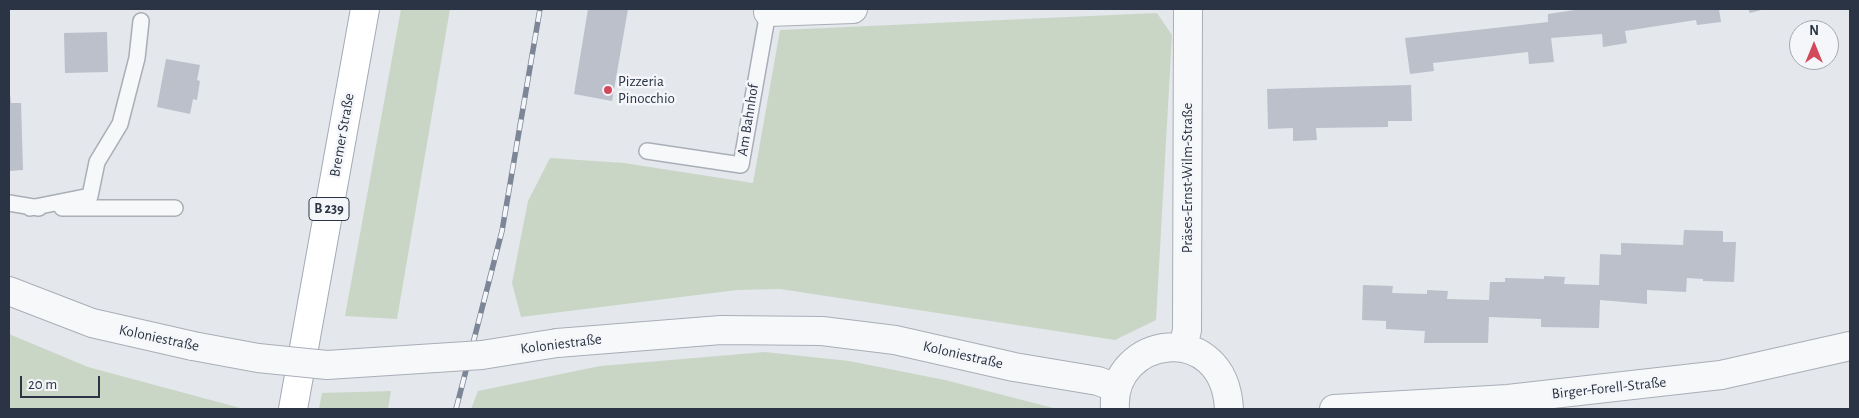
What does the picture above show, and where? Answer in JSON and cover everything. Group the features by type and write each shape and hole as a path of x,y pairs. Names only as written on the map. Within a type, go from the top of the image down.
{"main road":[{"name":"Bremer Straße","path":"293,409 365,9"}],"street":[{"name":"Am Bahnhof","path":"762,10 853,9"},
{"name":"Präses-Ernst-Wilm-Straße","path":"1183,348 1187,330 1188,9"},
{"name":"Koloniestraße","path":"9,291 92,324 258,358 327,365 482,355 557,343 721,330 822,331 895,340 1014,367 1098,382 1116,398"},
{"name":"Birger-Forell-Straße","path":"1334,409 1508,399 1722,375 1850,346"},
{"path":"1116,398 1127,369 1142,355 1162,348 1183,348 1203,356 1219,371 1228,391 1229,409"}],"lane":[{"name":"Am Bahnhof","path":"648,151 741,165 762,10"},
{"path":"30,208 90,196 96,162 120,124 137,58 142,21"},
{"path":"9,202 30,208 175,208"}],"green space":[{"path":"401,9 450,9 397,319 345,316"},
{"path":"1157,13 1172,35 1156,320 1115,340 780,289 737,290 521,317 512,283 528,201 550,158 624,163 753,183 780,30"},
{"path":"9,334 88,367 244,409 9,409"},
{"path":"765,352 849,361 945,380 1057,409 471,409 478,391 600,366"},
{"path":"391,391 388,409 319,409 322,393"}],"building":[{"path":"588,9 628,9 612,101 574,94"},
{"path":"1581,9 1719,9 1721,22 1697,25 1696,20 1625,31 1627,43 1603,47 1602,34 1551,38 1554,62 1529,64 1528,52 1433,63 1434,71 1410,74 1405,38 1548,22 1548,14"},
{"path":"1748,9 1765,9 1750,13"},
{"path":"107,32 108,72 65,73 64,33"},
{"path":"166,59 200,65 197,80 200,81 197,100 193,99 190,114 157,107"},
{"path":"1411,85 1412,121 1388,121 1388,127 1316,128 1317,140 1293,141 1293,128 1268,129 1267,89"},
{"path":"9,86 11,103 21,103 23,170 9,171"},
{"path":"1684,230 1723,231 1723,242 1736,242 1734,282 1703,281 1703,279 1687,278 1686,292 1647,290 1647,304 1600,300 1599,328 1541,327 1541,319 1489,317 1488,343 1424,343 1425,331 1386,329 1386,321 1362,320 1363,285 1393,286 1392,293 1427,294 1427,290 1448,291 1447,299 1489,300 1490,282 1505,282 1505,278 1544,279 1544,276 1565,277 1564,284 1599,285 1600,254 1621,255 1621,243 1683,245"}],"railway":[{"path":"456,409 502,231 540,9"}],"place":[{"name":"Pizzeria Pinocchio","path":"608,90"}]}
